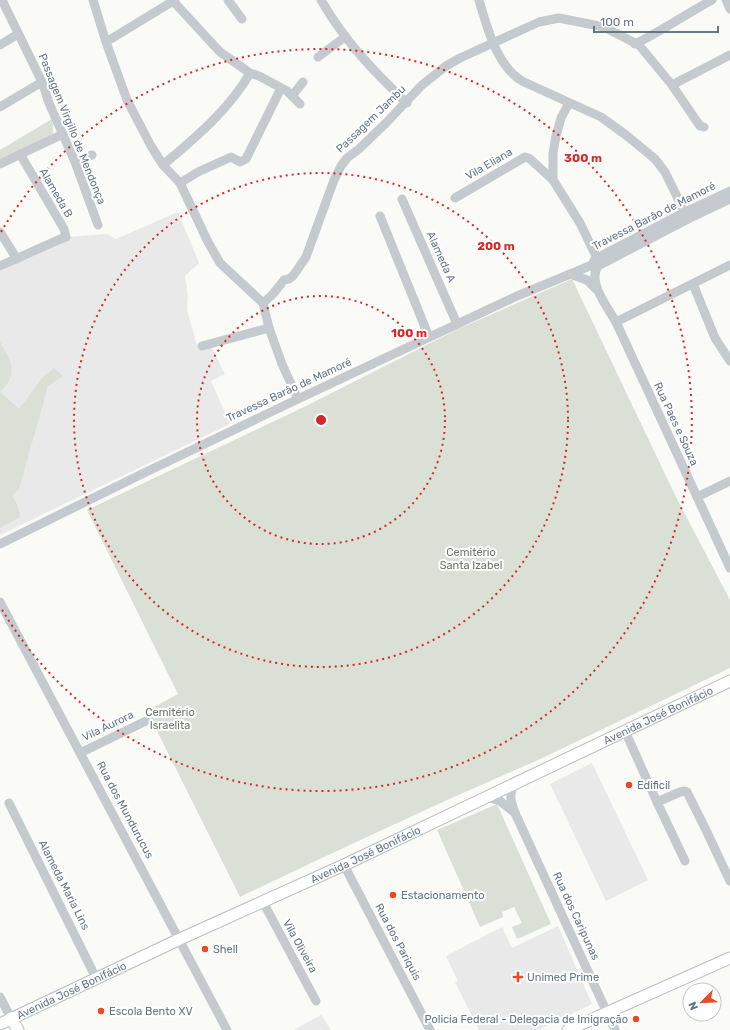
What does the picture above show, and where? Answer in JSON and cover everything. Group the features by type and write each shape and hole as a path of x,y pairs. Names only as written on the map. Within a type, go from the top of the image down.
{"main road":[{"name":"Avenida José Bonifácio","path":"0,1024 180,939 344,865 730,681"},
{"path":"568,1030 730,958"},
{"path":"11,1018 18,1030"}],"street":[{"name":"Passagem Virgillo de Mendonça","path":"2,0 42,82 49,103 75,162 98,224"},
{"path":"93,0 106,42 127,100 151,146 163,165 180,183 204,235 220,263 263,303 282,364 298,399"},
{"path":"228,0 242,19"},
{"path":"321,0 345,37 373,69 407,103"},
{"path":"479,0 493,43 504,64 518,78 601,118 626,135 655,159 665,172 687,216"},
{"path":"635,44 664,29 684,15 712,0"},
{"path":"726,0 730,9"},
{"path":"106,42 174,1 220,52 255,75 281,88 300,104"},
{"name":"Passagem Jambu","path":"263,303 273,294 284,280 293,276 306,257 329,194 341,166 347,158 359,149 407,103 422,85 446,66 460,58 539,22 559,18 604,27 639,46 672,85 700,126 704,127"},
{"path":"0,44 18,34"},
{"path":"318,57 345,37"},
{"path":"672,85 730,55"},
{"path":"163,165 191,142 255,75"},
{"path":"0,107 42,82"},
{"path":"292,96 303,82"},
{"path":"180,183 198,172 231,157 240,162 246,159 281,88"},
{"path":"569,102 561,118 556,136 553,153 552,180 580,223 595,263"},
{"path":"0,164 63,134"},
{"name":"Alameda B","path":"16,259 58,240 66,238 64,229 20,154"},
{"path":"75,162 92,154"},
{"name":"Vila Eliana","path":"455,198 525,157 529,158 552,180"},
{"name":"Travessa Barão de Mamoré","path":"0,544 148,470 429,337 517,296 595,263 687,216 730,191"},
{"name":"Alameda A","path":"402,199 457,324"},
{"name":"Travessa Barão de Mamoré","path":"687,216 730,199"},
{"path":"380,216 429,337"},
{"path":"0,232 16,259 0,266"},
{"name":"Rua Paes e Souza","path":"595,263 594,282 616,322 730,568"},
{"path":"616,322 631,313 694,284 730,265"},
{"name":"Rua Paes e Souza","path":"570,274 587,280 598,291"},
{"path":"694,284 715,338 730,361"},
{"path":"202,346 270,328"},
{"path":"697,497 730,481"},
{"name":"Rua dos Mundurucus","path":"0,602 227,1030"},
{"name":"Vila Aurora","path":"80,753 146,721"},
{"path":"626,731 685,861"},
{"name":"Rua dos Caripunas","path":"516,783 513,786 510,798 515,813 615,1030"},
{"path":"657,802 682,791 687,792 730,881"},
{"name":"Rua dos Caripunas","path":"486,797 500,801 515,813"},
{"name":"Alameda Maria Lins","path":"9,803 96,978"},
{"name":"Rua dos Pariquis","path":"344,865 430,1030"},
{"name":"Vila Oliveira","path":"263,902 316,1002"},
{"path":"0,997 11,1018"}],"shaded area":[{"path":"178,212 199,263 185,276 188,294 187,311 198,348 210,345 225,374 211,381 230,424 0,535 0,266 66,237 107,234 116,239"},
{"path":"592,763 648,880 606,901 550,784"},
{"name":"Unimed Prime","path":"558,926 592,1004 538,1030 479,1030 455,982 458,981 446,956 502,927 512,948"},
{"path":"321,1015 331,1030 294,1030 299,1027"}],"green space":[{"path":"52,119 53,134 0,161 0,150"},
{"name":"Cemitério Santa Izabel","path":"572,279 677,499 730,600 730,668 536,761 387,828 240,897 147,711 178,694 87,510 306,406 458,329"},
{"path":"0,342 8,356 12,368 12,374 6,386 0,392"},
{"path":"54,368 63,376 48,386 19,489 12,496 18,506 20,517 0,528 0,392 19,409 43,377"},
{"path":"497,804 551,924 517,939 512,927 522,923 514,907 502,912 503,917 480,927 437,830"}],"place":[{"name":"Edificil","path":"629,785"},
{"name":"Estacionamento","path":"393,895"},
{"name":"Shell","path":"205,949"},
{"name":"Unimed Prime","path":"518,977"},
{"name":"Escola Bento XV","path":"101,1011"},
{"name":"Policia Federal - Delegacia de Imigração","path":"636,1019"}],"park label":[{"name":"Cemitério Israelita","path":"170,718"}]}
